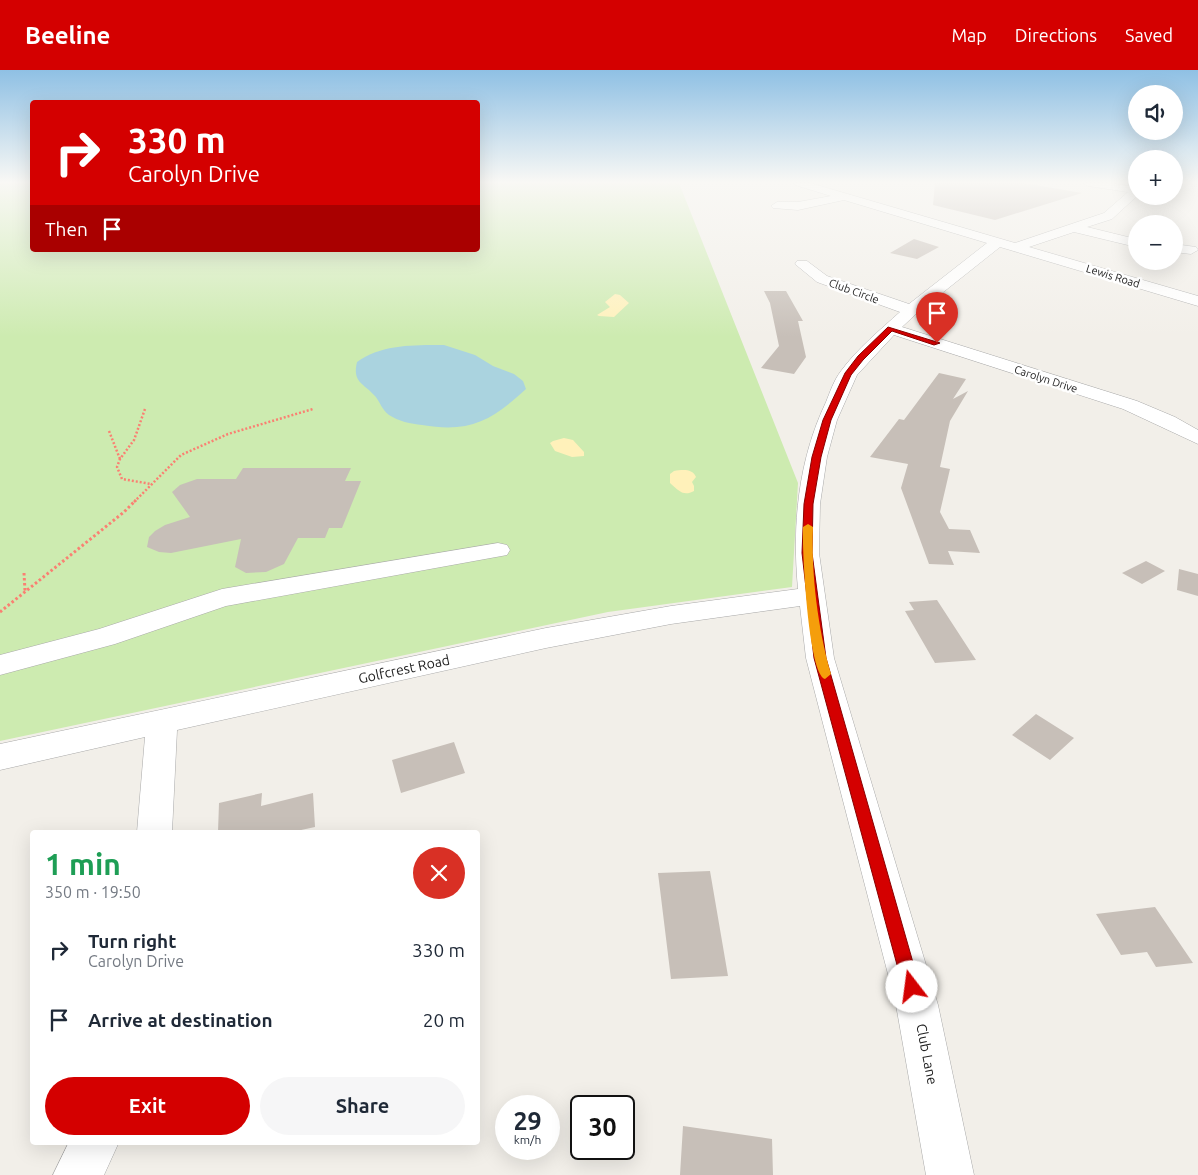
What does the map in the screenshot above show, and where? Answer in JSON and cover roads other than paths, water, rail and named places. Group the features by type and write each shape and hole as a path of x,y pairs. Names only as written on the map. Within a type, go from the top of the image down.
{"street":[{"name":"Lewis Road","path":"972,235 1198,301"},
{"name":"Club Lane","path":"950,1175 917,1005 820,658 807,553 808,504 816,457 827,420 848,374 861,358 901,319 993,245 1007,245 1049,235"},
{"path":"1100,235 1128,242"},
{"path":"1183,249 1191,250"},
{"name":"Club Circle","path":"802,264 822,279 901,319"},
{"name":"Carolyn Drive","path":"901,319 1130,405 1168,421 1198,438"},
{"path":"0,665 105,637 222,598 498,550"},
{"name":"Golfcrest Road","path":"0,757 546,638 671,615 811,596"},
{"path":"155,830 162,722"},
{"path":"77,1175 94,1145"}],"water":[{"path":"444,345 475,355 493,366 514,374 523,381 526,389 502,409 479,422 467,426 439,427 409,423 389,415 375,396 360,382 356,374 357,362 377,352 399,347"}]}
